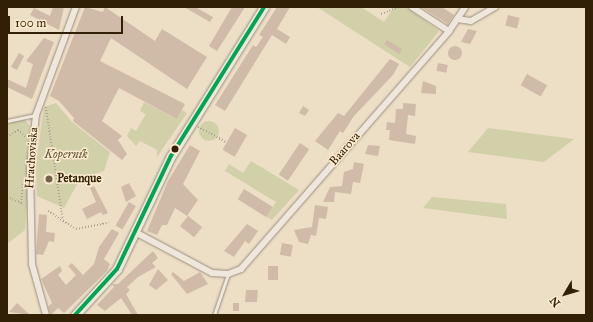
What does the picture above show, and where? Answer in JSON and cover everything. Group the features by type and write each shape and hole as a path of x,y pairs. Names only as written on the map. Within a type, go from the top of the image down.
{"main road":[{"path":"75,315 112,275 135,232 165,167 264,7"}],"street":[{"name":"Hrachoviska","path":"46,315 32,264 29,207 36,114 76,7"},
{"path":"412,7 450,31"},
{"name":"Baarova","path":"228,274 241,269 251,259 450,31 465,7"},
{"path":"457,19 471,21 495,7"},
{"path":"135,232 212,273 228,274"}],"lane":[{"path":"7,121 36,114"},
{"path":"214,315 228,274"}],"path":[{"path":"381,14 399,7"},
{"path":"46,104 62,220"},
{"path":"191,123 226,142"},
{"path":"7,137 22,130 26,145"},
{"path":"21,202 23,178"},
{"path":"7,197 21,202 29,207"},
{"path":"48,211 76,229 108,223"}],"green space":[{"path":"317,7 361,7 384,22 394,7 406,7 439,31 410,67"},
{"path":"144,102 177,119 182,110 187,113 157,157 157,150 140,141 136,146 127,136 131,128 136,131 146,114 140,111"},
{"name":"Koperník","path":"56,103 72,122 110,152 104,171 80,179 64,208 37,196 36,164 44,107"},
{"path":"23,117 32,129 25,230 7,244 7,124"},
{"path":"205,121 213,121 219,127 219,135 213,141 205,141 199,135 199,127"},
{"path":"488,128 574,139 544,162 468,152"},
{"path":"251,161 299,190 272,220 267,217 276,202 225,171 229,164 243,173"},
{"path":"432,197 506,204 507,219 423,208"}],"building":[{"path":"53,7 64,7 59,30 30,15 34,8 50,16"},
{"path":"85,7 103,12 105,7 155,41 162,29 207,57 187,89 111,38 100,61 185,104 177,119 119,88 102,121 122,136 118,140 127,154 122,160 73,121 74,118 59,101 50,96"},
{"path":"184,7 195,7 213,17 210,22"},
{"path":"232,7 245,7 217,51 209,46"},
{"path":"277,7 290,7 277,29 290,37 286,44 272,35 225,111 215,105 253,45 256,47 263,37 259,35"},
{"path":"421,7 442,7 454,15 448,24"},
{"path":"508,15 520,18 517,29 505,26"},
{"path":"468,29 477,31 470,44 461,42"},
{"path":"44,38 54,42 32,99 7,87 7,79 26,88 33,64 26,61"},
{"path":"387,40 402,49 399,54 384,44"},
{"path":"455,46 460,48 462,53 460,58 455,60 450,58 448,53 450,48"},
{"path":"19,53 24,56 17,70 11,67"},
{"path":"390,59 399,64 393,75 354,116 343,133 340,131 328,150 315,141 338,113 344,116"},
{"path":"438,63 448,65 446,73 436,71"},
{"path":"527,74 547,85 541,97 521,85"},
{"path":"423,81 436,86 436,94 421,93"},
{"path":"403,103 416,104 415,116 408,115 406,134 416,136 415,144 389,140 390,130 386,130 387,122 395,123 396,109 403,109"},
{"path":"303,106 309,110 305,116 299,113"},
{"path":"235,128 247,135 235,157 222,150"},
{"path":"300,143 309,149 288,181 279,175"},
{"path":"190,145 200,151 183,184 198,200 187,216 175,208 167,225 162,225 157,235 147,231 168,181"},
{"path":"368,145 380,146 378,156 365,154"},
{"path":"354,162 364,164 360,183 353,182 351,194 335,192 334,202 323,202 330,187 342,186 344,172 353,169"},
{"path":"129,183 136,196 126,202 121,187"},
{"path":"94,186 108,213 103,215 101,212 87,219 82,209 96,202 90,188"},
{"path":"244,189 273,207 266,217 238,199"},
{"path":"129,202 136,206 122,229 116,225"},
{"path":"315,205 328,207 326,219 319,218 316,236 311,235 308,244 299,242 294,230 312,227"},
{"path":"39,214 47,215 46,232 55,233 54,242 49,241 43,255 36,254"},
{"path":"188,216 202,227 194,237 180,226"},
{"path":"247,224 258,231 249,244 245,241 234,257 224,251"},
{"path":"112,229 119,233 104,259 110,264 107,271 64,313 58,308 51,315 48,307 52,303 41,279 60,266 62,271 58,275 66,285 76,275 68,266 72,263 83,275 94,264 99,247"},
{"path":"282,243 293,245 291,257 280,255"},
{"path":"153,251 158,258 152,263 156,267 138,277 127,287 130,290 126,294 138,315 132,315 121,298 105,311 97,305 114,287 112,284 118,284"},
{"path":"268,266 278,266 278,280 268,280"},
{"path":"158,269 168,280 156,290 149,285"},
{"path":"173,272 184,281 200,272 208,284 187,294 171,274"},
{"path":"246,290 258,290 257,302 245,302"},
{"path":"17,303 30,315 9,312"},
{"path":"233,303 239,303 239,311 233,311"}],"transit line":[{"path":"75,315 117,269 171,156 264,7"}],"place":[{"name":"Petanque","path":"49,179"}]}
